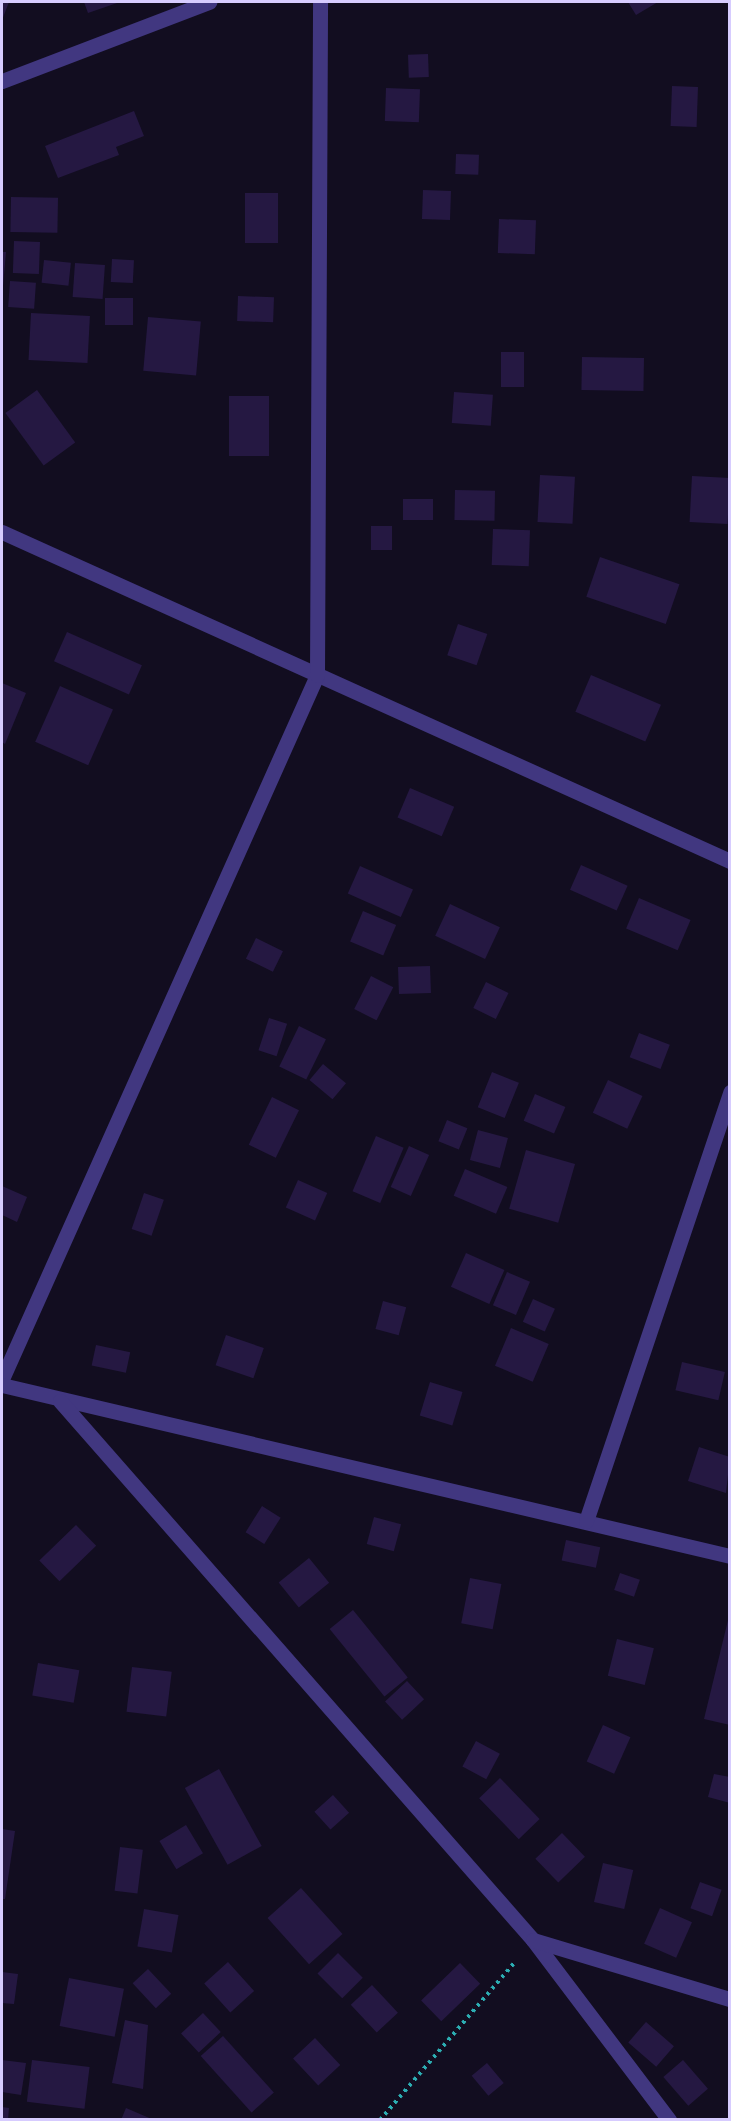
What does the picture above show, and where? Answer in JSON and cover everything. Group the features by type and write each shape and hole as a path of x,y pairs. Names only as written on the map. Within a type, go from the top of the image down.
{"street":[{"path":"2,81 209,2"},
{"path":"2,1379 317,675 320,2"},
{"path":"2,532 729,861"},
{"path":"586,1521 729,1092"},
{"path":"2,1385 60,1401 586,1521 729,1556"},
{"path":"60,1401 533,1940 669,2120"},
{"path":"533,1940 729,1999"}],"path":[{"path":"380,2120 533,1940"}],"building":[{"path":"2,2 9,2 2,20"},
{"path":"84,2 120,2 88,13"},
{"path":"628,2 658,2 636,15"},
{"path":"428,54 429,77 409,78 408,55"},
{"path":"672,86 698,87 697,127 671,126"},
{"path":"386,88 420,89 419,122 385,121"},
{"path":"134,111 144,136 116,147 119,155 58,178 45,146"},
{"path":"456,154 479,155 478,175 455,174"},
{"path":"423,190 451,191 450,220 422,219"},
{"path":"245,193 278,193 278,243 245,243"},
{"path":"11,197 58,198 57,233 10,232"},
{"path":"499,219 536,220 535,254 498,253"},
{"path":"14,241 40,242 39,274 13,273"},
{"path":"2,252 6,252 3,286 2,286"},
{"path":"112,259 134,260 133,283 111,282"},
{"path":"44,260 71,263 68,286 42,283"},
{"path":"75,263 105,265 103,299 73,297"},
{"path":"10,281 36,283 34,309 8,307"},
{"path":"238,296 274,297 273,322 237,321"},
{"path":"105,298 133,298 133,325 105,325"},
{"path":"31,313 90,316 87,363 29,360"},
{"path":"148,317 201,322 196,375 143,371"},
{"path":"501,352 524,352 524,387 501,387"},
{"path":"582,357 644,358 643,391 581,390"},
{"path":"37,390 75,443 44,466 5,413"},
{"path":"454,392 493,395 491,426 452,423"},
{"path":"229,396 269,396 269,456 229,456"},
{"path":"540,475 575,477 572,524 538,522"},
{"path":"692,476 730,478 728,524 690,522"},
{"path":"455,490 495,491 494,521 454,520"},
{"path":"403,499 433,499 433,520 403,520"},
{"path":"371,526 392,526 392,550 371,550"},
{"path":"493,529 530,530 529,566 492,565"},
{"path":"600,557 679,584 666,624 586,597"},
{"path":"458,624 487,634 477,665 447,655"},
{"path":"67,632 142,665 129,695 54,661"},
{"path":"591,675 661,705 645,742 575,712"},
{"path":"2,683 26,693 5,744 2,742"},
{"path":"60,686 113,710 88,765 35,742"},
{"path":"410,788 454,807 442,836 397,817"},
{"path":"581,865 628,886 617,910 570,890"},
{"path":"360,866 413,890 401,917 348,893"},
{"path":"639,898 691,920 678,950 626,928"},
{"path":"450,904 500,927 485,959 435,936"},
{"path":"363,911 396,925 383,955 350,941"},
{"path":"256,938 283,951 273,972 246,959"},
{"path":"430,966 431,993 399,994 398,967"},
{"path":"371,976 393,987 376,1020 354,1009"},
{"path":"486,982 508,993 496,1019 473,1008"},
{"path":"269,1018 287,1024 277,1056 258,1050"},
{"path":"299,1026 326,1039 306,1080 279,1066"},
{"path":"639,1033 670,1045 660,1069 630,1057"},
{"path":"323,1064 346,1083 332,1099 310,1080"},
{"path":"492,1072 519,1083 505,1118 478,1107"},
{"path":"608,1080 642,1096 627,1129 593,1113"},
{"path":"535,1094 565,1107 554,1134 524,1121"},
{"path":"272,1097 299,1110 276,1158 249,1145"},
{"path":"447,1120 467,1128 459,1150 438,1141"},
{"path":"478,1130 508,1138 500,1168 470,1160"},
{"path":"376,1136 404,1148 380,1203 353,1191"},
{"path":"409,1146 429,1155 411,1196 391,1187"},
{"path":"526,1150 575,1164 558,1223 509,1209"},
{"path":"465,1169 507,1187 496,1214 454,1196"},
{"path":"298,1180 327,1193 315,1220 286,1207"},
{"path":"2,1186 27,1197 17,1222 2,1215"},
{"path":"144,1193 164,1200 151,1236 132,1229"},
{"path":"466,1253 504,1270 489,1304 451,1287"},
{"path":"507,1272 530,1282 516,1315 493,1305"},
{"path":"533,1299 555,1309 545,1332 523,1322"},
{"path":"383,1301 406,1307 399,1335 375,1329"},
{"path":"511,1328 549,1344 533,1382 495,1366"},
{"path":"226,1335 264,1348 253,1378 216,1365"},
{"path":"96,1345 130,1352 126,1373 92,1366"},
{"path":"682,1362 725,1372 718,1400 675,1390"},
{"path":"430,1382 463,1392 452,1425 420,1415"},
{"path":"699,1447 730,1457 726,1493 688,1481"},
{"path":"262,1506 281,1518 264,1544 246,1532"},
{"path":"374,1517 401,1524 394,1551 367,1544"},
{"path":"76,1525 96,1546 59,1581 39,1560"},
{"path":"566,1540 600,1547 596,1568 562,1561"},
{"path":"309,1558 329,1583 299,1607 279,1583"},
{"path":"620,1573 640,1580 634,1597 614,1590"},
{"path":"470,1578 501,1584 493,1629 461,1623"},
{"path":"353,1610 408,1678 384,1696 330,1629"},
{"path":"730,1612 730,1725 704,1719"},
{"path":"617,1639 654,1648 645,1685 608,1676"},
{"path":"38,1663 79,1670 74,1703 32,1695"},
{"path":"132,1667 172,1672 166,1717 127,1712"},
{"path":"407,1681 424,1699 402,1720 385,1701"},
{"path":"603,1725 630,1737 614,1774 587,1762"},
{"path":"476,1741 500,1754 486,1779 462,1767"},
{"path":"219,1769 262,1846 228,1865 185,1788"},
{"path":"714,1774 730,1777 730,1803 708,1797"},
{"path":"500,1778 540,1819 519,1839 479,1798"},
{"path":"333,1795 349,1813 330,1830 314,1812"},
{"path":"186,1825 203,1853 176,1869 159,1841"},
{"path":"2,1829 15,1831 5,1899 2,1899"},
{"path":"562,1833 585,1857 558,1882 535,1859"},
{"path":"120,1847 143,1850 137,1893 115,1891"},
{"path":"603,1863 633,1870 624,1909 594,1902"},
{"path":"700,1882 722,1890 712,1916 690,1908"},
{"path":"301,1888 342,1934 309,1964 268,1918"},
{"path":"660,1908 692,1922 676,1958 644,1944"},
{"path":"144,1909 178,1915 172,1953 137,1946"},
{"path":"338,1953 363,1978 342,1998 317,1974"},
{"path":"228,1962 254,1991 230,2012 204,1983"},
{"path":"460,1963 480,1984 441,2021 421,2001"},
{"path":"148,1969 171,1994 156,2008 133,1983"},
{"path":"2,1972 18,1974 14,2004 2,2003"},
{"path":"69,1978 124,1989 115,2037 60,2026"},
{"path":"372,1985 398,2013 377,2033 351,2005"},
{"path":"203,2013 221,2032 199,2052 181,2033"},
{"path":"125,2020 148,2025 143,2089 112,2083"},
{"path":"646,2022 674,2046 656,2067 628,2042"},
{"path":"223,2036 274,2092 252,2113 201,2056"},
{"path":"315,2038 340,2065 318,2086 293,2058"},
{"path":"2,2060 26,2063 21,2095 2,2092"},
{"path":"32,2060 90,2067 84,2109 27,2102"},
{"path":"683,2060 708,2089 688,2106 663,2077"},
{"path":"487,2063 504,2083 488,2096 472,2076"},
{"path":"2,2107 9,2108 8,2120 2,2120"},
{"path":"126,2108 154,2120 121,2120"}]}
